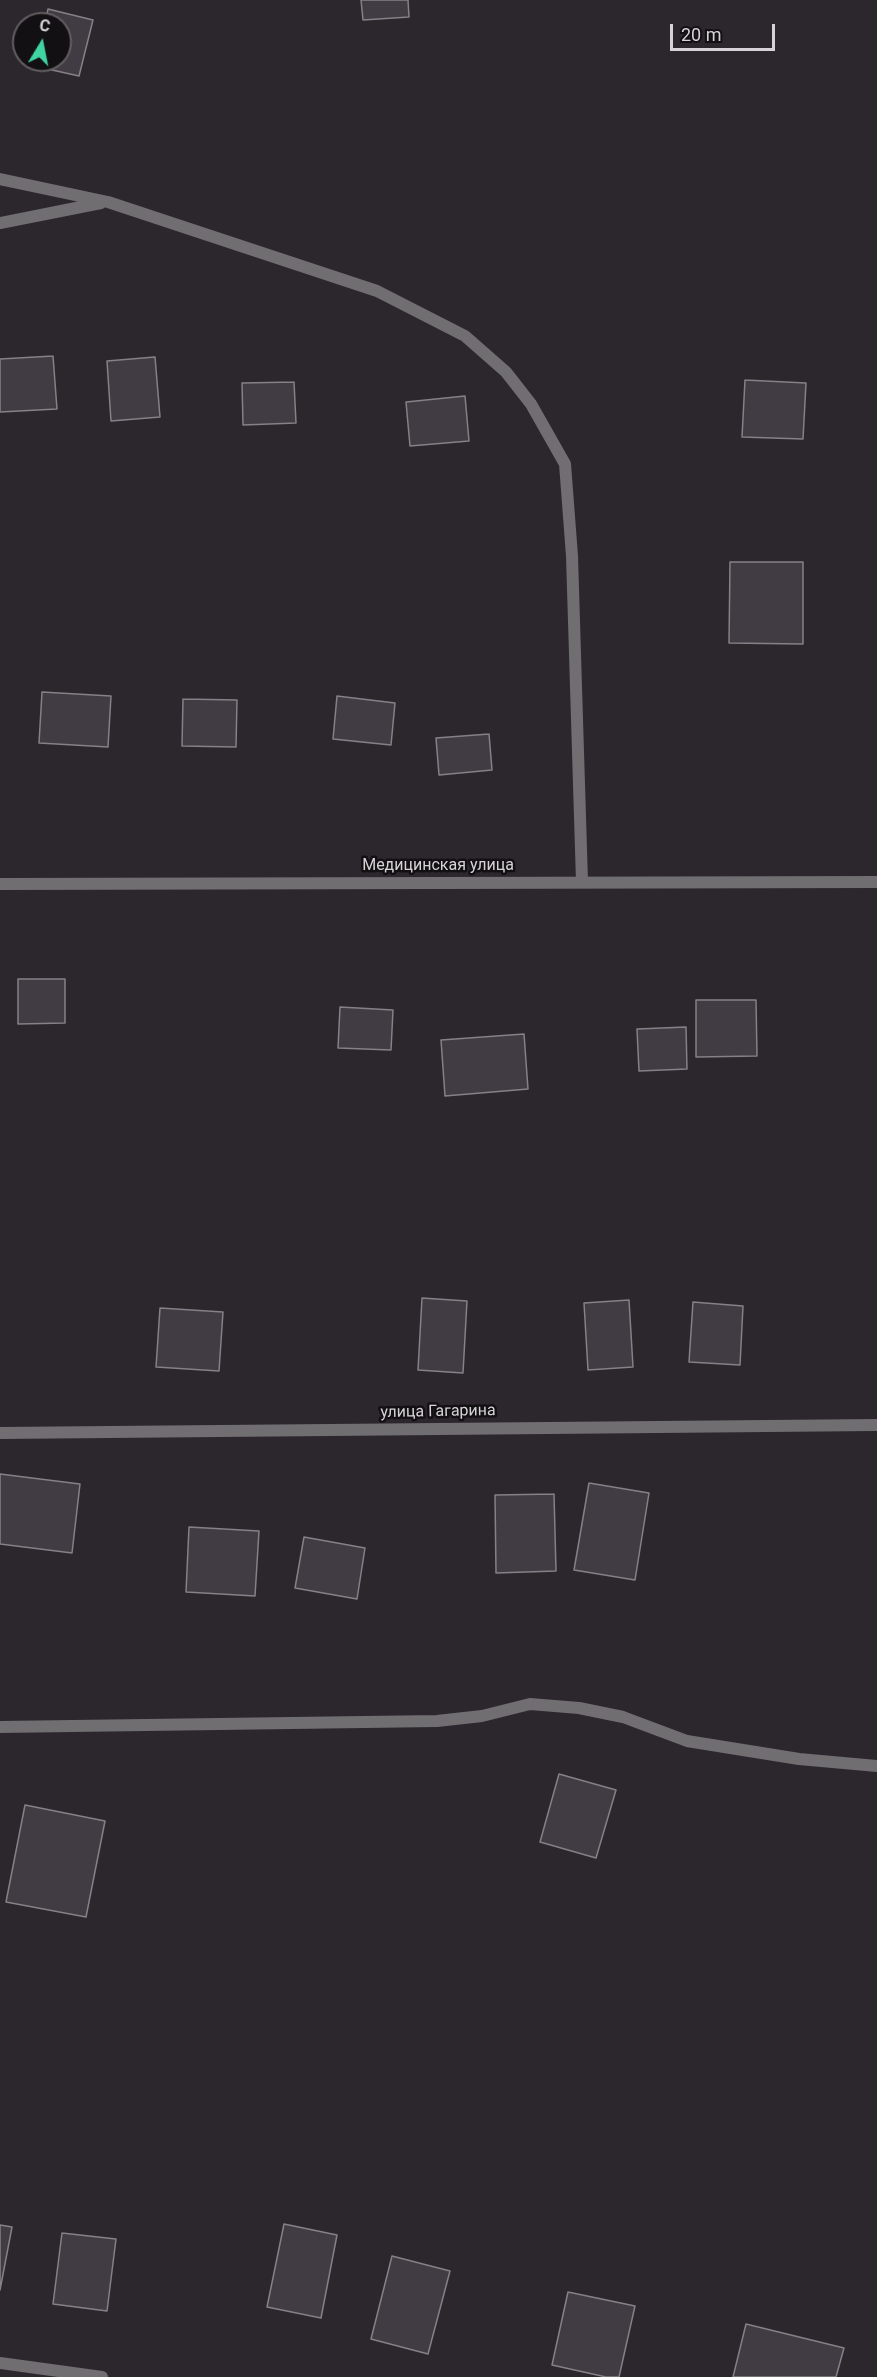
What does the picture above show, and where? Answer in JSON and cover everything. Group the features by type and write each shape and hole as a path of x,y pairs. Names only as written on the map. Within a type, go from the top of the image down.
{"street":[{"path":"0,179 108,202 377,291 465,336 506,372 531,404 565,464 572,556 582,882"},
{"path":"0,223 108,202"},
{"name":"Медицинская улица","path":"0,884 877,882"},
{"name":"улица Гагарина","path":"0,1433 877,1425"},
{"path":"0,1727 437,1721 482,1716 530,1704 579,1708 623,1717 687,1741 799,1759 877,1766"},
{"path":"0,2363 102,2377"}],"building":[{"path":"361,0 408,0 409,17 363,20"},
{"path":"72,15 93,20 79,76 61,72 72,72"},
{"path":"53,356 57,409 0,412 0,359"},
{"path":"155,357 160,417 111,421 107,361"},
{"path":"745,380 806,383 803,439 742,437"},
{"path":"294,382 296,423 243,425 242,383"},
{"path":"465,396 469,441 410,446 406,402"},
{"path":"730,562 803,562 803,644 729,643"},
{"path":"42,692 111,696 108,747 39,743"},
{"path":"337,696 395,703 391,745 333,739"},
{"path":"183,699 237,700 236,747 182,746"},
{"path":"489,734 492,770 439,775 436,738"},
{"path":"18,979 65,979 65,1023 18,1024"},
{"path":"696,1000 756,1000 757,1056 696,1057"},
{"path":"340,1007 393,1010 391,1050 338,1048"},
{"path":"686,1027 687,1069 639,1071 637,1029"},
{"path":"524,1034 528,1089 445,1096 441,1040"},
{"path":"422,1298 467,1301 463,1373 418,1370"},
{"path":"629,1300 633,1367 588,1370 584,1303"},
{"path":"693,1302 743,1306 740,1365 689,1362"},
{"path":"160,1308 223,1312 219,1371 156,1367"},
{"path":"0,1474 80,1484 72,1553 0,1544"},
{"path":"589,1483 649,1493 635,1580 574,1570"},
{"path":"554,1494 556,1571 496,1573 495,1495"},
{"path":"189,1527 259,1531 255,1596 186,1592"},
{"path":"304,1537 365,1548 357,1599 295,1588"},
{"path":"559,1774 616,1790 596,1858 540,1842"},
{"path":"25,1805 105,1821 86,1917 6,1902"},
{"path":"284,2224 337,2235 321,2318 267,2307"},
{"path":"0,2225 12,2227 0,2290"},
{"path":"62,2233 116,2239 107,2311 53,2304"},
{"path":"392,2256 450,2271 428,2354 371,2339"},
{"path":"568,2292 635,2306 619,2377 606,2377 552,2365"},
{"path":"746,2324 844,2348 836,2377 733,2377"}]}
